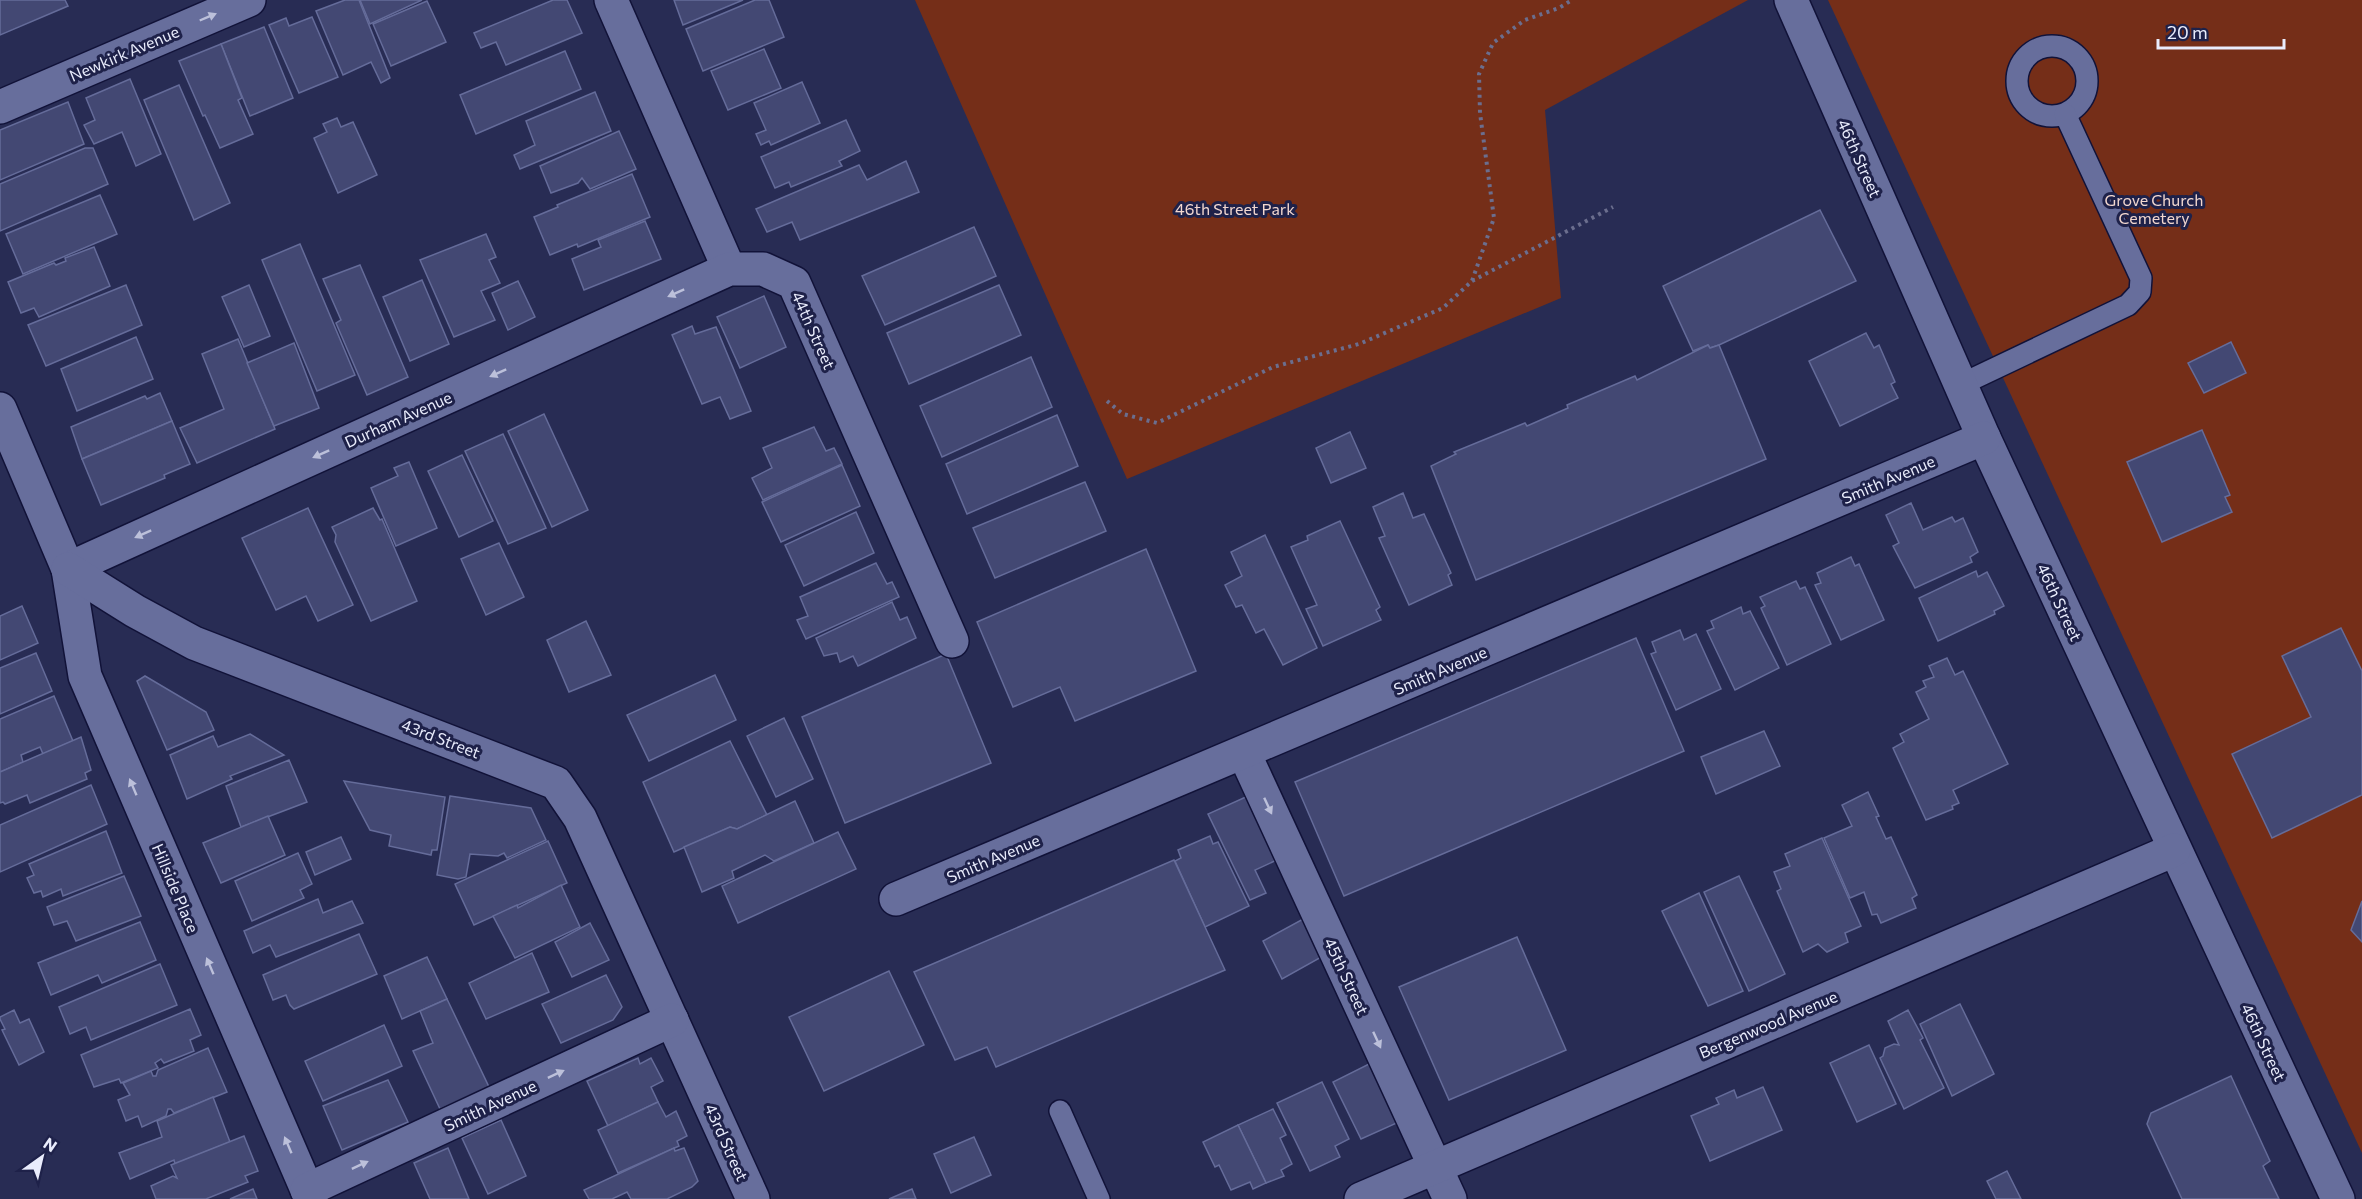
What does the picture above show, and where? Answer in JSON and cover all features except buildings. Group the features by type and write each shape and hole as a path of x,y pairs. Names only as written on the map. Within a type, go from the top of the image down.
{"street":[{"name":"Newkirk Avenue","path":"0,106 249,0"},
{"path":"611,0 729,269"},
{"name":"46th Street","path":"1791,0 1984,438 2338,1199"},
{"name":"Durham Avenue","path":"68,568 729,269"},
{"name":"44th Street","path":"729,269 763,269 794,284 952,641"},
{"path":"0,409 68,568"},
{"name":"Smith Avenue","path":"896,899 1984,438"},
{"name":"43rd Street","path":"68,568 135,611 194,643 556,783 580,818 753,1199"},
{"name":"Hillside Place","path":"68,568 85,676 309,1194"},
{"name":"45th Street","path":"1244,753 1450,1199"},
{"name":"Bergenwood Avenue","path":"1361,1199 2174,850"},
{"name":"Smith Avenue","path":"309,1194 672,1020"}],"lane":[{"path":"1960,385 2128,305 2140,292 2141,278 2065,114"},
{"path":"1060,1110 1100,1199"}],"path":[{"path":"1472,281 1494,218 1480,113 1479,74 1493,43 1525,20 1559,8 1572,0"},
{"path":"1107,401 1123,414 1157,423 1273,367 1359,344 1443,308 1472,281 1613,207"}],"green space":[{"name":"46th Street Park","path":"915,0 1748,0 1545,110 1561,298 1127,479"},
{"name":"Grove Church Cemetery","path":"1828,0 2362,0 2362,1153"}]}
